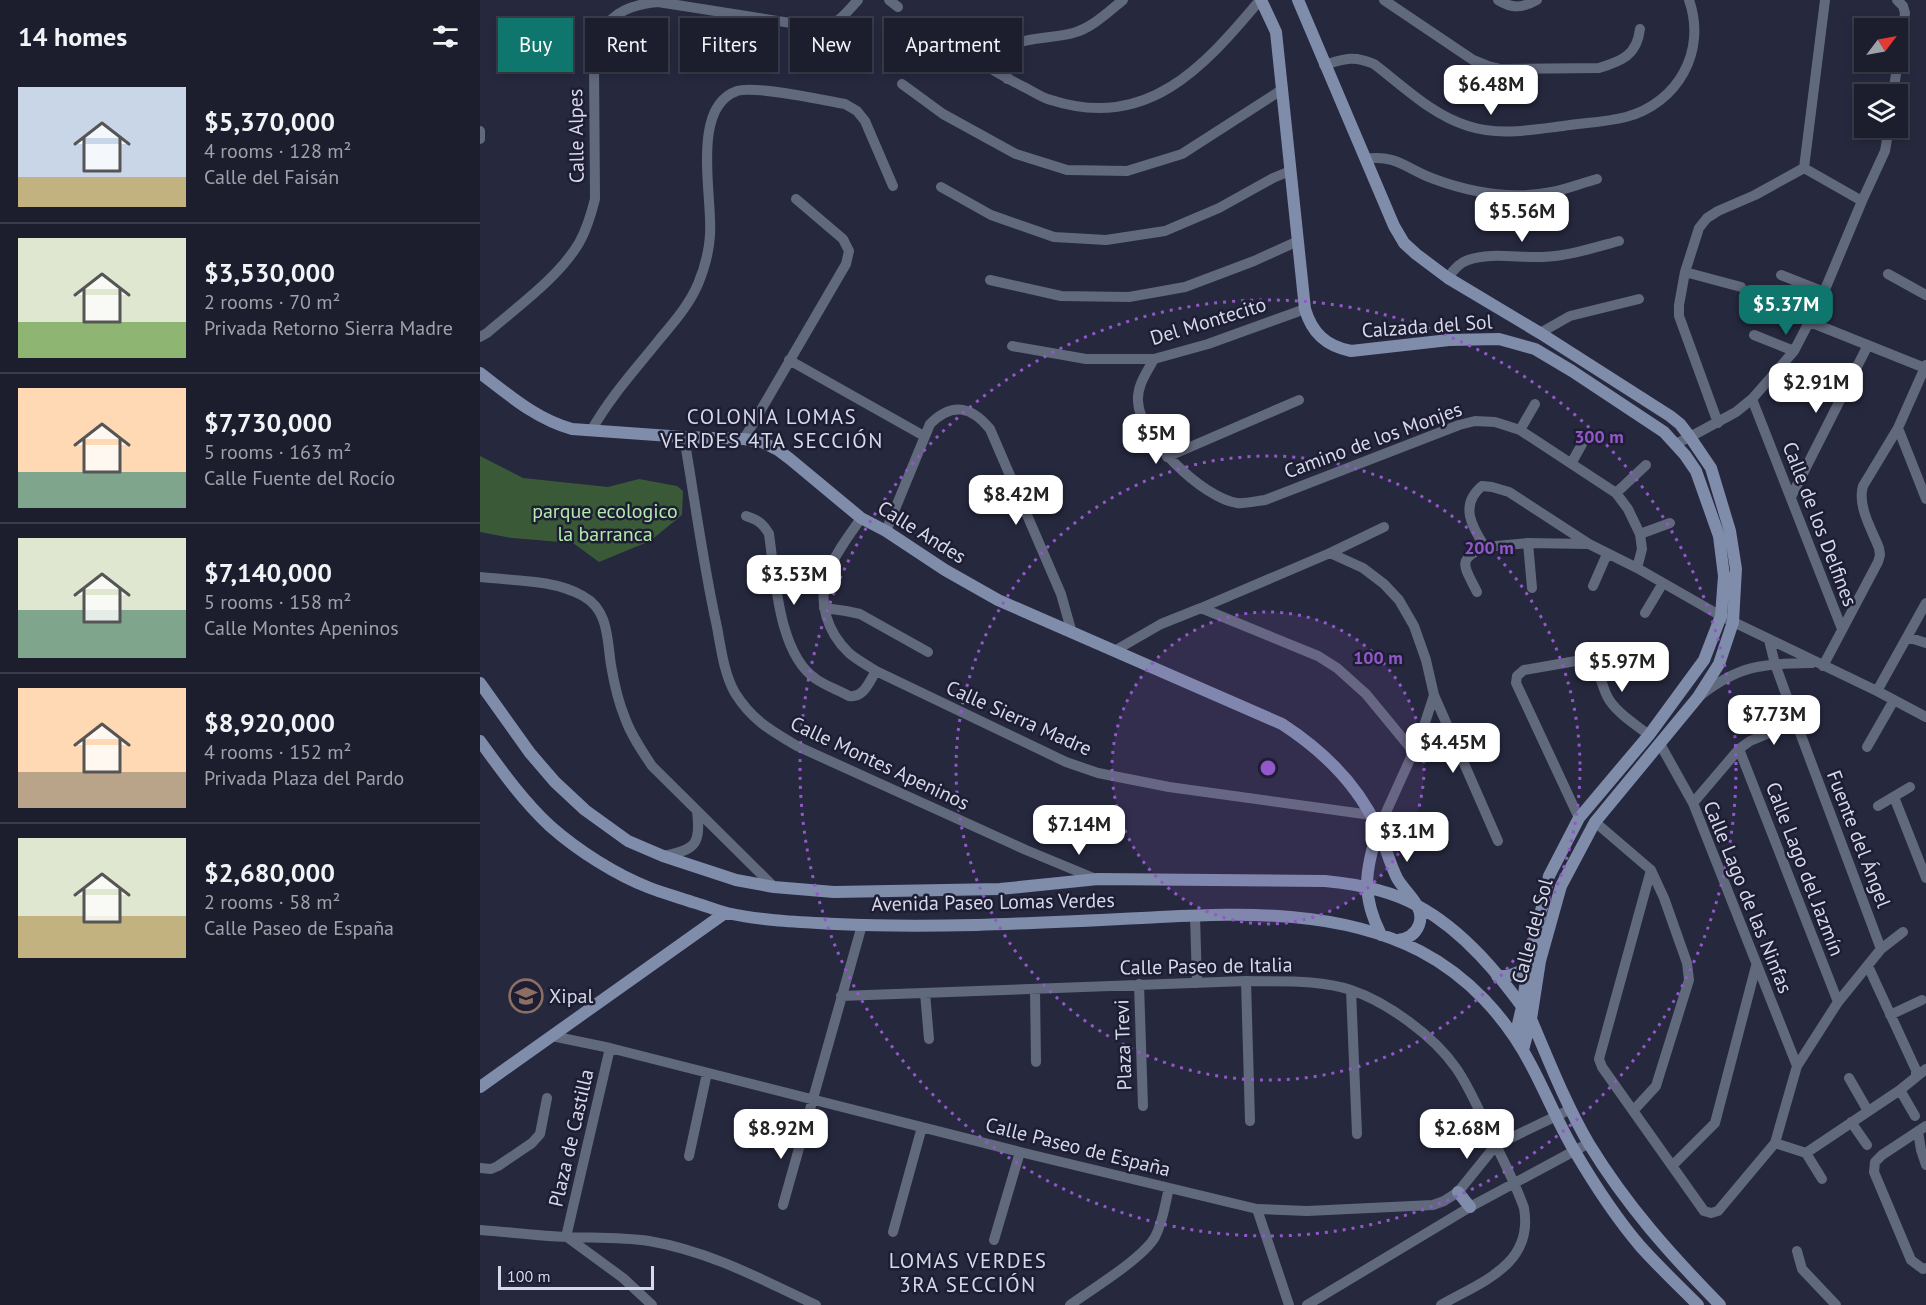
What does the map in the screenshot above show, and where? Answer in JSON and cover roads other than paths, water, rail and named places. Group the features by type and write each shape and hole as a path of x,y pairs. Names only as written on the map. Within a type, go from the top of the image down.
{"street":[{"name":"Calle Alpes","path":"480,345 483,335 561,267 579,243 590,220 595,200 594,64 596,43 604,26 639,4 658,2 816,27 830,26 841,19 858,0"},
{"path":"1007,79 1006,59 1010,48 1019,41 1075,33 1123,0"},
{"path":"996,72 1049,100 1087,109 1126,106 1154,97 1179,82 1218,47 1261,0"},
{"name":"Calzada del Sol","path":"1261,0 1276,32 1305,309 1308,319 1326,343 1351,351 1449,340 1499,339 1535,349 1652,423 1675,444 1696,471 1719,536 1727,619 1704,660 1648,735"},
{"name":"Calzada del Sol","path":"1298,0 1394,226 1404,243 1448,278 1671,416 1680,424 1711,468 1730,531 1736,569 1719,664 1698,697 1660,744"},
{"path":"1384,0 1473,60 1501,69 1599,68 1614,64 1629,55 1639,42 1640,29"},
{"path":"1498,0 1505,5 1521,8 1537,0"},
{"path":"1324,65 1353,57 1363,59 1374,64 1448,118 1470,127 1493,131 1519,132 1626,117 1645,110 1681,80 1692,54 1695,31 1689,0"},
{"path":"1804,168 1825,0"},
{"path":"1894,84 1905,13 1900,3"},
{"path":"902,84 943,114 1016,154 1066,170 1127,171 1182,154 1283,89"},
{"path":"591,431 606,405 686,306 708,260 711,208 707,152 714,111 724,99 736,91 753,89 845,104 857,111 865,122 893,186"},
{"path":"480,131 480,139"},
{"path":"1675,444 1736,412 1752,399 1794,351 1824,292 1885,151 1887,138"},
{"path":"1365,159 1386,157 1442,182 1463,189 1496,195 1523,196 1553,192 1597,179"},
{"path":"1804,168 1862,201"},
{"path":"1718,423 1679,316 1686,272 1699,228 1707,218 1718,211 1755,195 1804,168"},
{"path":"941,187 991,215 1054,237 1106,240 1165,231 1220,208 1290,171"},
{"path":"744,439 846,264 849,251 843,239 796,199"},
{"path":"1448,278 1456,267 1466,260 1481,257 1567,255 1619,241"},
{"path":"990,280 1061,296 1129,297 1185,286 1298,242"},
{"path":"1686,272 1741,287"},
{"path":"1888,274 1926,295"},
{"path":"1781,275 1824,292"},
{"path":"1540,333 1570,316 1639,299"},
{"name":"Del Montecito","path":"1012,346 1086,359 1154,358 1208,344 1305,309"},
{"path":"1810,322 1926,367 1898,428 1860,494 1879,548 1878,562 1842,629 1820,664"},
{"path":"1754,335 1794,351"},
{"path":"1791,497 1868,345"},
{"name":"Camino de los Monjes","path":"1154,358 1139,386 1138,402 1144,426 1167,457 1214,495 1238,503 1264,500 1459,424 1475,421 1495,422 1520,430 1616,493 1628,509 1640,534"},
{"path":"789,360 924,436"},
{"name":"Calle Andes","path":"480,373 534,414 554,424 572,429 762,442 778,450 861,518 998,600 1282,724 1327,757 1344,777 1371,815 1399,882 1418,906"},
{"name":"Calle de los Delfines","path":"1752,399 1842,629"},
{"path":"1167,457 1299,400"},
{"path":"1520,430 1534,404"},
{"path":"886,531 930,423 947,411 959,408 967,411 981,419 990,429 1061,594 1072,633"},
{"path":"1898,428 1926,499"},
{"name":"Calle Montes Apeninos","path":"684,437 712,605 726,671 735,692 755,719 797,746 1026,850 1098,879"},
{"path":"1572,462 1586,437"},
{"path":"1616,493 1646,465"},
{"path":"1485,547 1470,518 1469,506 1475,492 1482,486 1509,492 1589,544 1727,619 1926,717"},
{"path":"746,516 758,520 769,534 783,628 794,653 806,669 814,678 849,696 859,695 865,690 876,671"},
{"name":"Calle Sierra Madre","path":"861,518 828,573 823,596 824,608 832,630 848,652 876,671 1066,762 1098,773 1169,788 1371,815"},
{"path":"1636,568 1642,549 1640,534 1670,523"},
{"path":"1116,650 1161,624 1330,553 1384,527"},
{"path":"1477,592 1464,566 1466,558 1471,553 1485,547 1528,543 1589,544"},
{"path":"1528,543 1532,588"},
{"path":"1330,553 1363,568 1384,584 1399,600 1414,626 1426,660 1434,695 1498,842"},
{"path":"1593,586 1607,554"},
{"path":"480,577 555,585 585,597 595,605 602,615 607,631 611,663 625,719 652,766 774,886"},
{"path":"1645,613 1663,583"},
{"path":"1877,691 1926,603"},
{"path":"824,608 860,614 928,652"},
{"path":"1201,608 1318,656 1337,668 1366,694 1413,751"},
{"path":"1907,637 1926,643"},
{"name":"Fuente del Ángel","path":"1769,640 1775,664 1796,722 1881,949"},
{"path":"1579,818 1516,683 1517,676 1524,670 1576,661 1589,662 1598,671 1607,697 1620,712 1648,735"},
{"path":"1698,697 1718,682 1752,667 1775,664 1820,664"},
{"name":"Avenida Paseo Lomas Verdes","path":"480,683 530,753 555,782 585,810 628,841 663,856 736,880 834,892 988,889 1098,879 1325,881 1366,887 1418,906 1445,924 1471,947 1522,1007 1531,1019 1571,1109 1589,1143 1623,1196 1648,1228 1720,1305"},
{"path":"1381,935 1371,912 1366,887 1371,854 1378,830 1429,713 1434,695"},
{"path":"1867,747 1894,700"},
{"path":"1693,803 1740,749 1750,741 1796,722"},
{"name":"Calle del Sol","path":"1515,1037 1549,876 1579,818 1648,735"},
{"name":"Avenida Paseo Lomas Verdes","path":"480,741 505,776 549,825 569,841 619,874 725,913 765,920 862,925 966,925 1195,916 1284,916 1347,924 1398,940 1424,953 1477,991 1501,1017 1532,1065 1574,1150 1604,1197 1640,1246 1698,1305"},
{"name":"Calle del Sol","path":"1523,1050 1531,1019 1540,961 1561,886 1595,822 1660,744"},
{"name":"Calle Lago de las Ninfas","path":"1660,744 1693,803 1797,1066"},
{"name":"Calle Lago del Jazmín","path":"1740,749 1838,1002"},
{"path":"1878,806 1910,786"},
{"path":"1894,797 1926,878"},
{"path":"663,856 683,852 694,844 699,836 697,811"},
{"path":"1595,822 1651,870 1664,898 1687,963 1689,980 1656,1086 1633,1111"},
{"path":"1651,870 1599,1059 1602,1067 1704,1211 1711,1213 1718,1211 1775,1143 1797,1066 1838,1002 1881,949 1904,932"},
{"path":"1398,940 1409,937 1418,929 1421,917 1418,906"},
{"path":"480,1087 725,913"},
{"path":"1195,916 1197,983"},
{"path":"783,1205 862,925"},
{"path":"1672,1166 1715,1123 1756,966"},
{"path":"1868,966 1916,1070 1916,1076"},
{"path":"1497,976 1508,976 1528,968"},
{"path":"1246,981 1250,1121"},
{"name":"Calle Paseo de Italia","path":"841,996 1246,981 1305,982 1336,986 1365,996 1403,1018 1444,1053 1463,1079 1524,1208 1526,1219 1521,1246 1515,1257 1498,1271 1442,1305"},
{"name":"Plaza Trevi","path":"1139,984 1143,1106"},
{"path":"1035,989 1036,1062"},
{"path":"1351,990 1357,1134"},
{"path":"925,993 929,1039"},
{"path":"1890,1015 1922,1000"},
{"name":"Calle Paseo de España","path":"552,1036 610,1048 1020,1152 1257,1209 1307,1211 1434,1205 1458,1192 1496,1145 1571,1109"},
{"name":"Plaza de Castilla","path":"566,1237 610,1048"},
{"path":"1532,1065 1548,1059"},
{"path":"1806,1153 1900,1090 1926,1069"},
{"path":"689,1156 707,1073"},
{"path":"1849,1078 1868,1111"},
{"path":"1900,1090 1915,1116"},
{"path":"480,1168 498,1166 532,1143 540,1134 547,1098"},
{"path":"1851,1122 1867,1145"},
{"path":"893,1232 922,1126"},
{"path":"1922,1128 1921,1150 1926,1165"},
{"path":"1922,1128 1882,1155 1875,1162 1874,1172 1911,1260 1923,1269 1926,1268"},
{"path":"1307,1305 1470,1207 1589,1143"},
{"path":"1775,1143 1806,1153 1822,1179"},
{"path":"994,1240 1020,1152"},
{"path":"1070,1305 1144,1252 1161,1224 1169,1188"},
{"path":"1458,1192 1470,1207"},
{"path":"1257,1209 1289,1305"},
{"path":"480,1230 641,1240 695,1252 734,1267 816,1305"},
{"path":"566,1237 623,1278 652,1305"},
{"path":"1797,1251 1802,1269 1833,1304"}],"place":[{"name":"Xipal","path":"526,996"}],"district":[{"name":"COLONIA LOMAS VERDES 4TA SECCIÓN","path":"772,428"},
{"name":"LOMAS VERDES 3RA SECCIÓN","path":"968,1272"}],"park label":[{"name":"parque ecologico la barranca","path":"605,522"}]}
